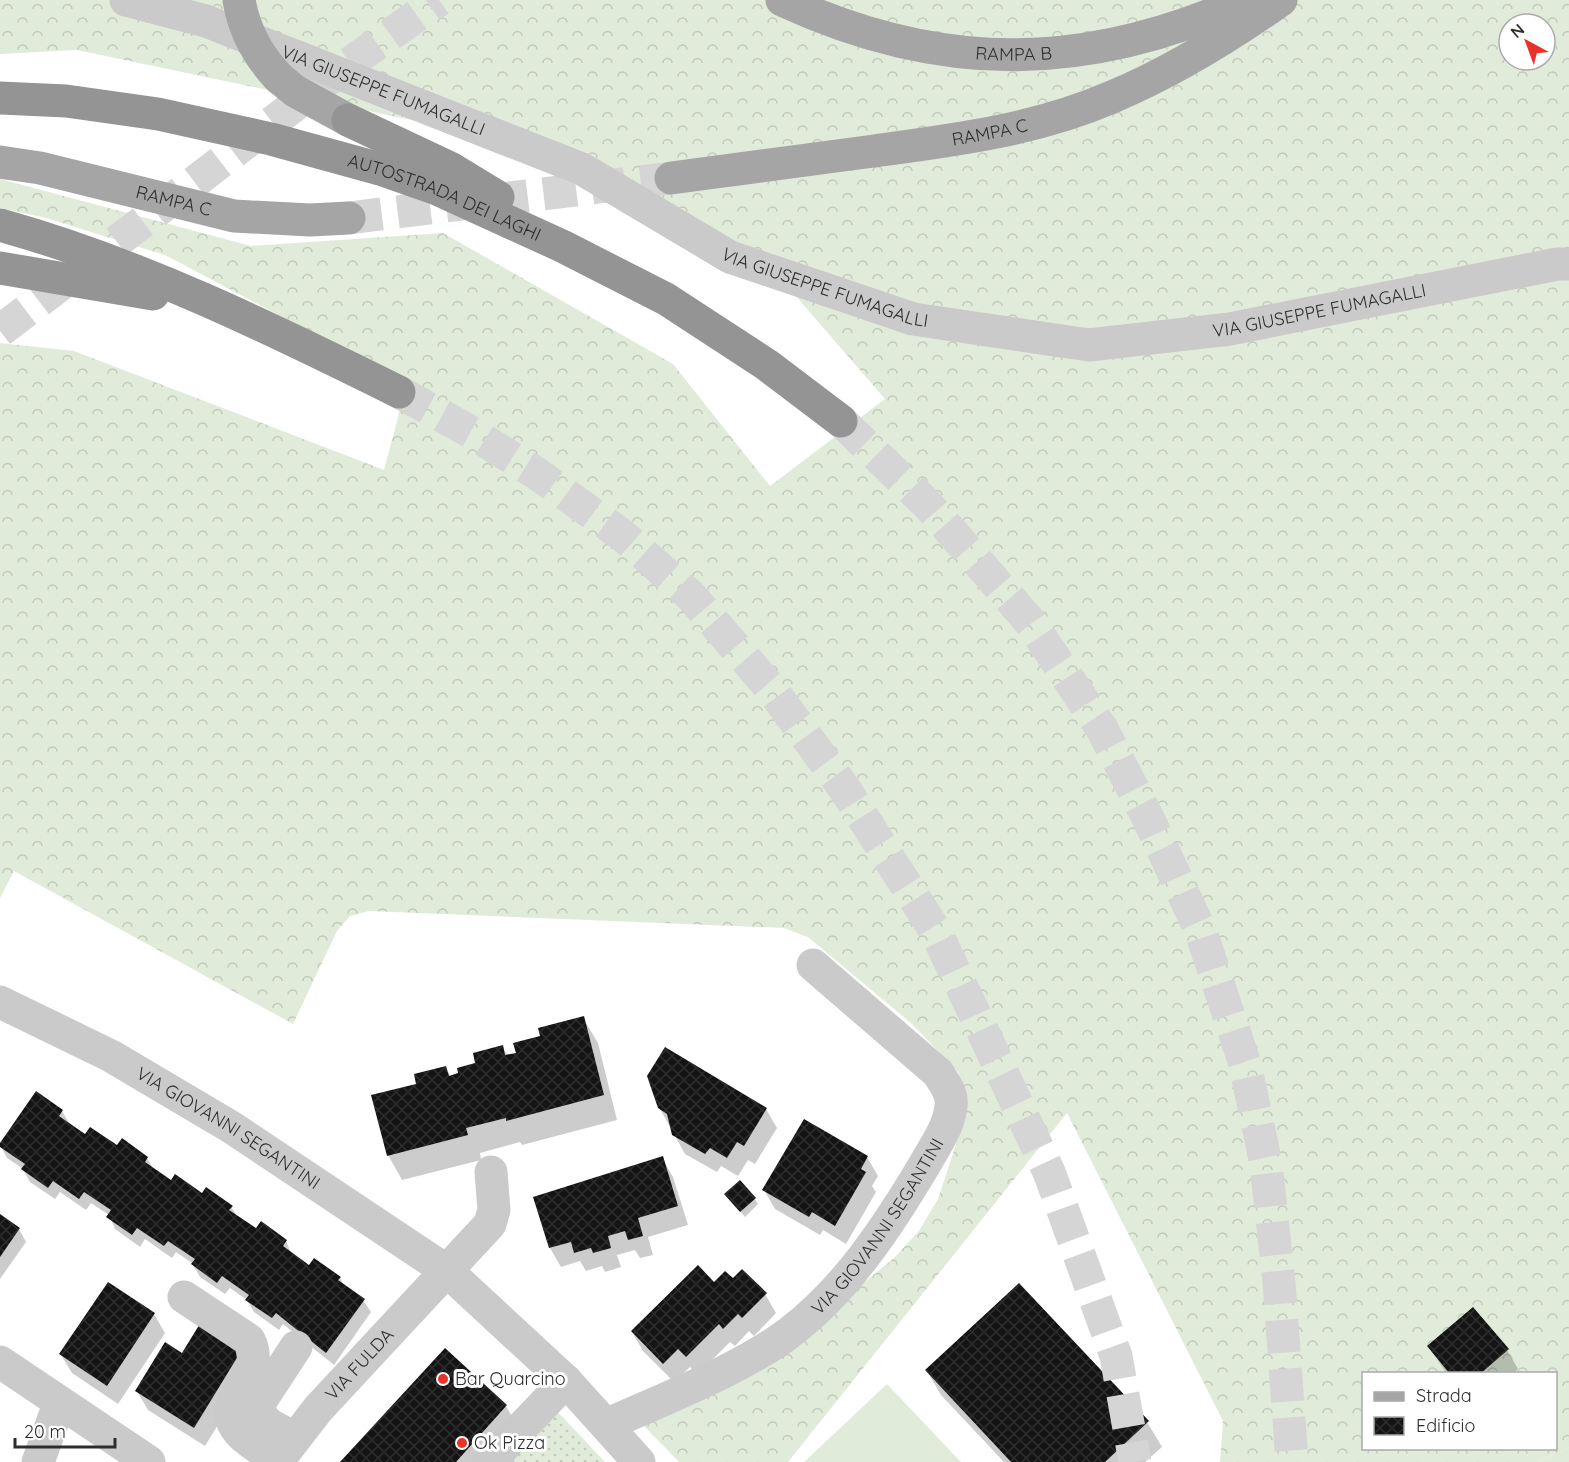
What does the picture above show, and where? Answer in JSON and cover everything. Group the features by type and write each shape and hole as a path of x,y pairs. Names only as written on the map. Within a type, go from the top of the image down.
{"highway":[{"name":"AUTOSTRADA DEI LAGHI","path":"0,98 66,101 158,114 272,139 380,169 437,189 498,215 666,299 767,364 841,421"},
{"path":"348,120 452,169 666,299"},
{"path":"0,225 43,237 173,285 302,343 399,392"},
{"path":"0,268 156,294 234,313"}],"main road":[{"path":"238,0 249,34 260,55 279,78 295,91 348,120"},
{"name":"RAMPA B","path":"782,0 853,29 896,42 939,51 1014,55 1054,54 1157,35 1236,2"},
{"name":"RAMPA C","path":"671,178 968,138 1035,123 1111,98 1150,80 1198,54 1281,0"},
{"name":"RAMPA C","path":"0,162 40,168 197,209 234,216 289,220 349,218"}],"street":[{"name":"VIA GIUSEPPE FUMAGALLI","path":"126,0 206,21 582,169 730,257 914,319 1089,345 1230,329 1557,264 1569,264"},
{"name":"VIA GIOVANNI SEGANTINI","path":"606,1425 753,1356 796,1327 854,1270 903,1201 943,1132 951,1106 949,1091 938,1073 813,965"},
{"name":"VIA GIOVANNI SEGANTINI","path":"0,1002 111,1056 231,1126 447,1271 566,1381 639,1462"},
{"path":"447,1271 490,1224 494,1210 491,1172"},
{"name":"VIA FULDA","path":"283,1453 447,1271"},
{"path":"184,1297 249,1340 254,1349 253,1362 232,1403 230,1413 232,1424 252,1446 283,1453"},
{"path":"283,1453 268,1423 258,1411 260,1402 296,1347"},
{"path":"0,1362 59,1404 149,1462"},
{"path":"489,1462 566,1381"},
{"path":"38,1462 59,1404"}],"green space":[{"path":"0,0 1569,0 1569,1447 1538,1462 1220,1462 1223,1421 1067,1113 788,1462 679,1462 642,1424 747,1378 894,1258 919,1231 938,1199 959,1135 965,1095 958,1072 912,1024 808,937 784,928 369,911 350,916 337,931 293,1024 14,871 0,898 0,343 74,351 384,470 407,383 165,255 46,218 0,208 0,179 251,246 443,233 673,364 770,486 885,399 775,272 583,156 77,50 0,54"},
{"path":"887,1384 961,1462 804,1462"},
{"path":"557,1411 605,1462 509,1462"},
{"path":"1569,1447 1569,1462 1538,1462"}],"building":[{"path":"584,1016 604,1095 506,1121 506,1118 466,1128 468,1135 387,1156 371,1095 416,1084 414,1074 446,1066 449,1076 458,1073 457,1068 475,1063 473,1053 503,1045 505,1055 516,1053 513,1043 540,1036 538,1028"},
{"path":"665,1047 767,1108 744,1146 737,1142 727,1158 710,1148 705,1154 672,1135 667,1114 658,1108 647,1076"},
{"path":"36,1091 63,1110 59,1116 85,1134 90,1127 117,1145 122,1138 148,1157 145,1162 171,1180 175,1174 202,1193 206,1187 233,1206 229,1210 256,1228 261,1221 287,1240 283,1246 309,1265 314,1258 341,1277 338,1280 365,1299 326,1353 276,1313 272,1318 245,1300 249,1295 222,1276 217,1283 191,1264 195,1259 168,1241 164,1246 137,1228 132,1235 106,1217 111,1210 84,1192 79,1199 53,1181 48,1188 21,1169 25,1164 0,1147 0,1143"},
{"path":"804,1119 868,1156 861,1169 866,1172 835,1226 812,1212 809,1217 762,1190"},
{"path":"663,1156 678,1206 638,1218 643,1236 628,1240 625,1231 608,1236 611,1248 593,1253 591,1248 574,1253 571,1242 549,1248 533,1197"},
{"path":"740,1180 756,1198 740,1212 724,1194"},
{"path":"0,1214 20,1228 0,1257"},
{"path":"698,1265 714,1282 725,1271 733,1278 742,1269 767,1293 742,1318 738,1314 723,1329 719,1324 686,1357 678,1349 663,1364 631,1331"},
{"path":"108,1282 155,1313 107,1386 59,1354"},
{"path":"1019,1283 1149,1421 1105,1462 1011,1462 925,1370"},
{"path":"1473,1307 1509,1349 1482,1372 1448,1372 1427,1346"},
{"path":"201,1322 243,1348 194,1428 135,1391 165,1342 182,1353"},
{"path":"445,1348 507,1405 456,1462 340,1462"}],"tunnel":[{"path":"0,331 350,63 439,0"},
{"path":"349,218 671,178"},
{"path":"399,392 471,432 536,473 622,535 691,596 773,691 846,791 936,932 1049,1172 1116,1356 1135,1462"},
{"path":"841,421 929,506 1031,623 1102,729 1150,822 1201,932 1245,1064 1266,1164 1279,1282 1292,1462"}],"place":[{"name":"Bar Quarcino","path":"443,1379"},
{"name":"Ok Pizza","path":"462,1443"}]}
